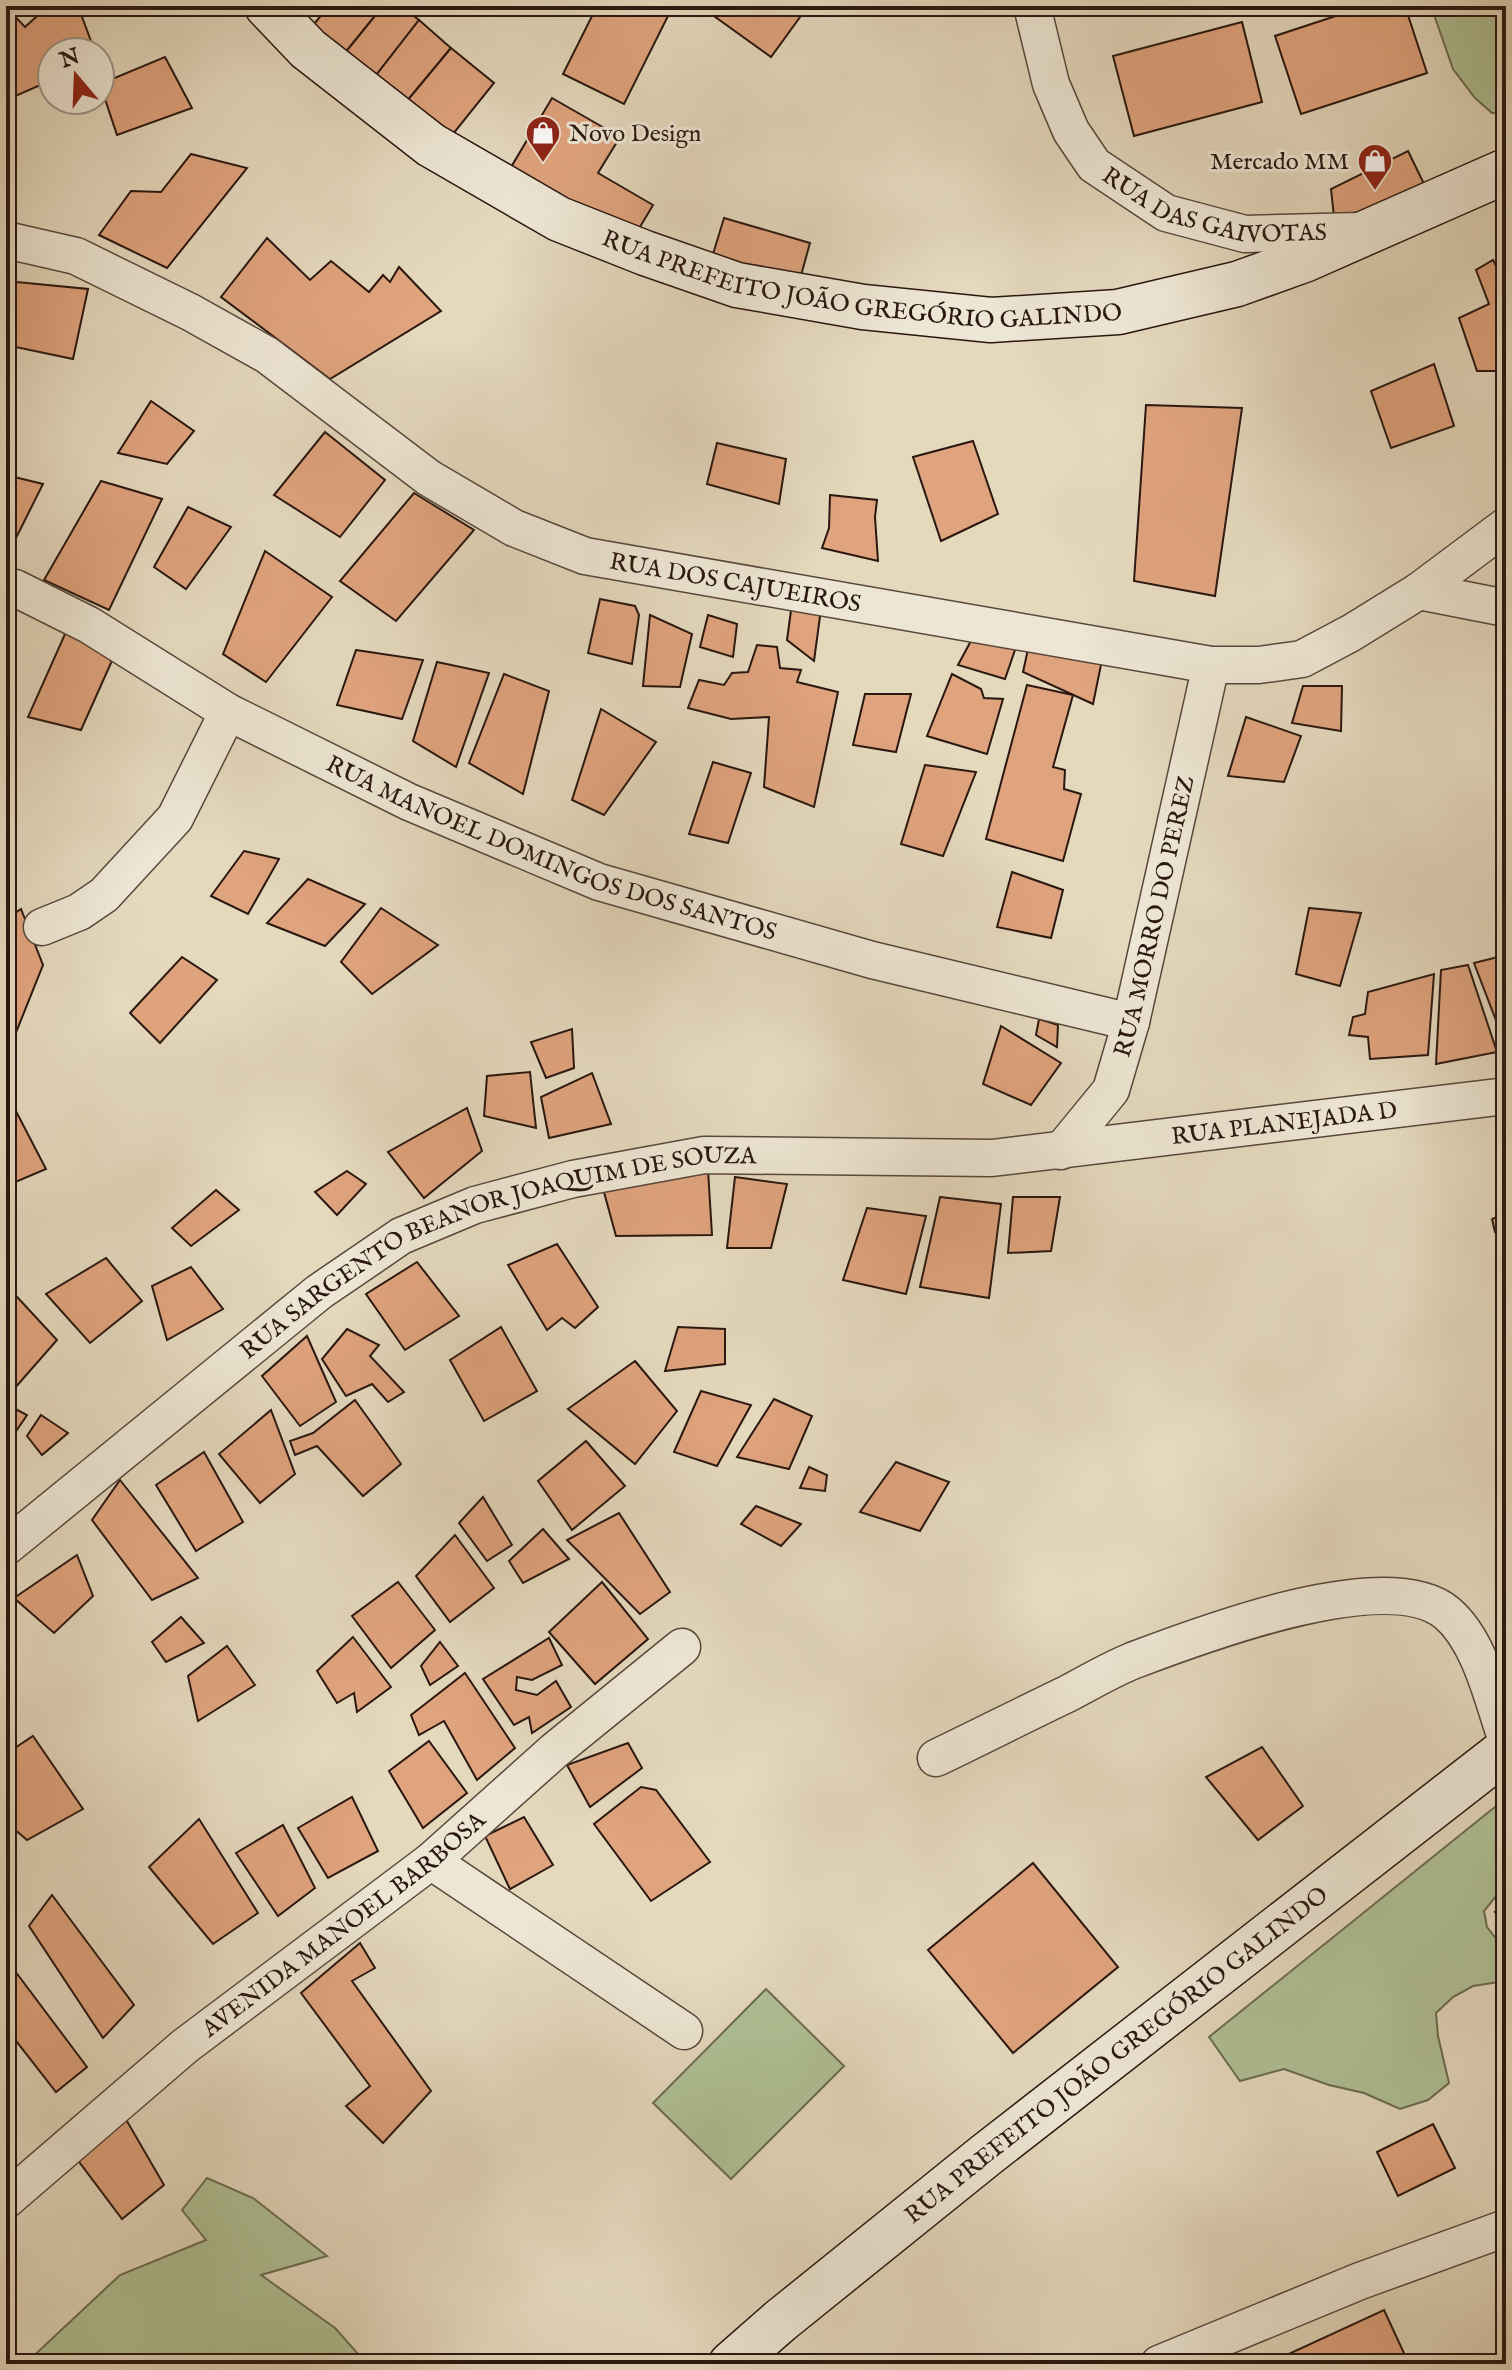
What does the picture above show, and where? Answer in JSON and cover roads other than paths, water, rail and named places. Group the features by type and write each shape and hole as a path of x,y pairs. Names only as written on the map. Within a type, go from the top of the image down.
{"main road":[{"name":"RUA PREFEITO JOÃO GREGÓRIO GALINDO","path":"267,6 308,49 431,145 559,219 737,285 863,307 991,320 1118,312 1237,284 1304,260 1506,171"},
{"name":"RUA PREFEITO JOÃO GREGÓRIO GALINDO","path":"731,2364 986,2155 1506,1750"}],"street":[{"name":"RUA DAS GAIVOTAS","path":"1032,6 1051,84 1071,131 1094,165 1166,213 1245,234 1370,231"},
{"name":"RUA DOS CAJUEIROS","path":"6,240 76,256 203,319 267,355 429,478 514,528 585,556 1211,665 1259,665 1302,659 1351,633 1419,591 1506,526"},
{"name":"RUA MANOEL DOMINGOS DOS SANTOS","path":"6,586 89,625 228,712 409,802 599,882 872,960 1131,1022"},
{"path":"1419,591 1506,608"},
{"name":"RUA MORRO DO PEREZ","path":"1061,1151 1111,1090 1131,1022 1211,665"},
{"path":"42,927 79,912 104,895 175,818 228,712"},
{"name":"RUA PLANEJADA D","path":"1061,1151 1506,1096"},
{"name":"RUA SARGENTO BEANOR JOAQUIM DE SOUZA","path":"6,1547 319,1292 401,1236 475,1205 573,1179 704,1155 992,1158 1061,1151"},
{"path":"936,1758 1130,1662 1261,1617 1319,1602 1378,1595 1418,1600 1445,1611 1458,1624 1472,1641 1506,1738"},
{"name":"AVENIDA MANOEL BARBOSA","path":"6,2200 185,2046 431,1861 554,1751 682,1647"},
{"path":"431,1861 684,2031"},
{"path":"1159,2364 1360,2281 1506,2228"}],"place":[{"name":"Novo Design","path":"543,164"},
{"name":"Mercado MM","path":"1375,192"}]}
